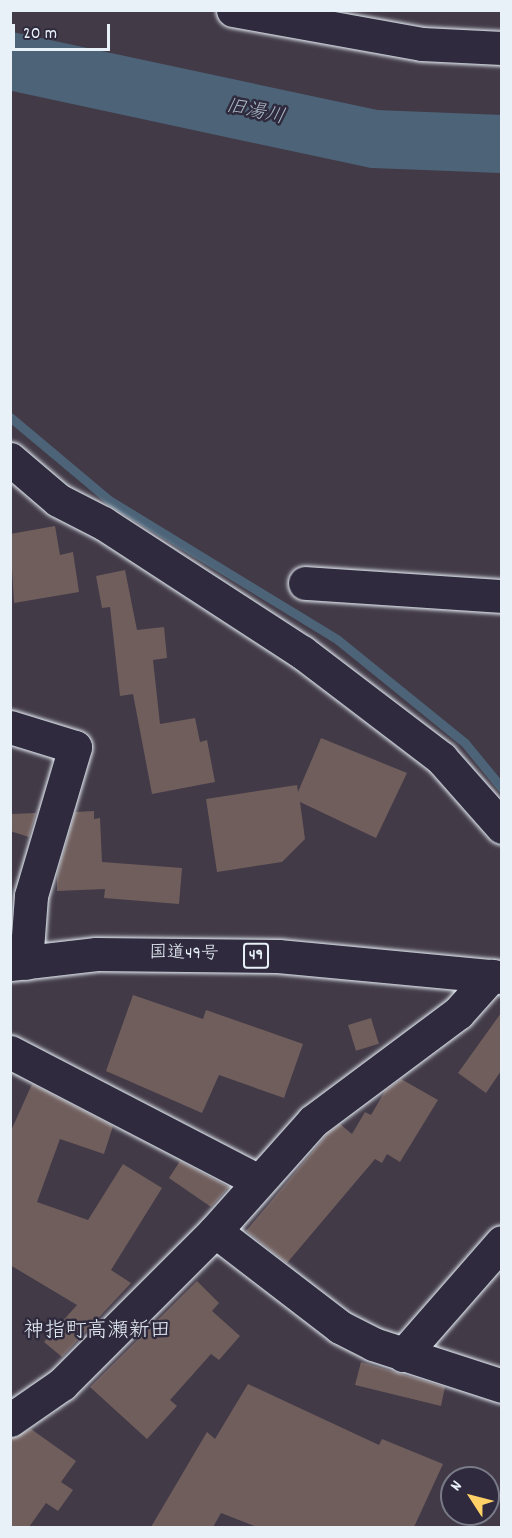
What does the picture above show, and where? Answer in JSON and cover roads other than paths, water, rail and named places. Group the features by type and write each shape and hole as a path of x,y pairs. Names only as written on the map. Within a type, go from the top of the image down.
{"main road":[{"path":"233,10 422,44 501,48"},
{"path":"10,459 58,500 103,524 302,652 441,758 501,827"},
{"path":"304,583 501,596"},
{"path":"10,727 75,747 31,896 18,963"},
{"name":"国道49号","path":"18,963 96,954 278,956 496,976"},
{"path":"10,1420 62,1384 215,1231 257,1180 313,1121 459,1013 496,976"},
{"path":"10,1052 257,1180"},
{"path":"215,1231 340,1327 403,1355 501,1386"},
{"path":"403,1355 501,1242"}],"waterway":[{"name":"旧湯川","path":"10,61 374,139 502,144"},
{"path":"10,417 109,500 338,640 465,743 502,788"}],"district":[{"name":"神指町高瀬新田","path":"97,1332"}]}
